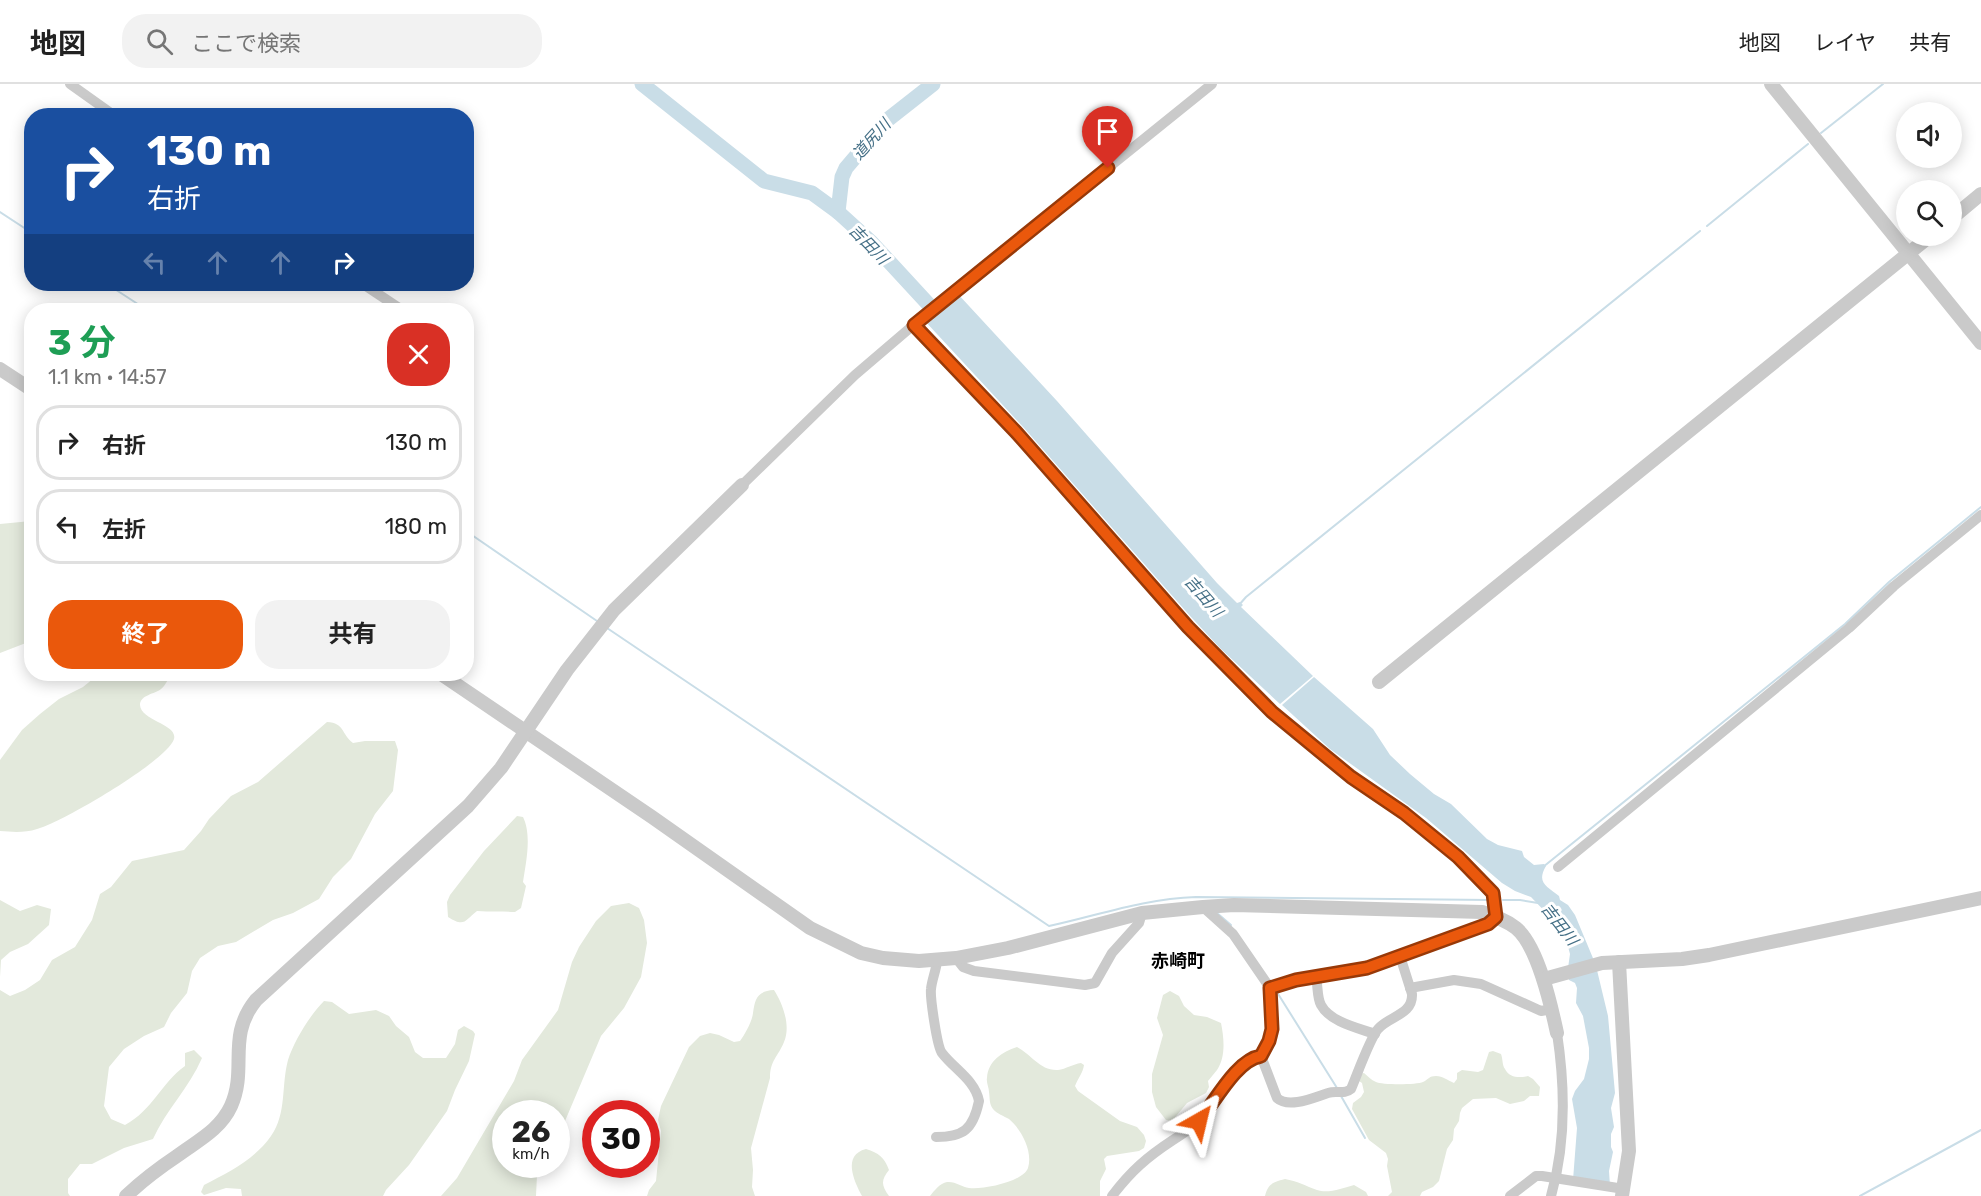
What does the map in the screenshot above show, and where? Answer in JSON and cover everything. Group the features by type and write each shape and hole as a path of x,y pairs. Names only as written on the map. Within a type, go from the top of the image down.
{"street":[{"path":"70,84 104,108"},
{"path":"126,1196 144,1180 215,1129 227,1114 238,1082 241,1026 244,1017 256,1000 468,806 501,768 567,670 614,610 855,375 960,287 1212,84"},
{"path":"1771,84 1981,343"},
{"path":"1962,210 1981,194"},
{"path":"1379,682 1917,246"},
{"path":"374,291 392,303"},
{"path":"915,324 1016,432 1188,627 1272,712 1351,777 1404,813 1458,857 1493,893 1496,917"},
{"path":"0,369 24,385"},
{"path":"1557,867 1849,628 1894,586 1981,515"},
{"path":"451,681 652,817 810,928 861,953 883,958 937,961 956,958 1008,948 1142,913 1203,907 1234,905 1460,911 1482,912 1496,917 1522,934 1547,978 1557,1033 1561,1075 1562,1142 1559,1179 1551,1196"},
{"path":"1547,978 1602,963 1682,959 1709,955 1981,898"},
{"path":"1203,907 1233,934 1274,986 1272,1029 1261,1056 1277,1098 1281,1102 1314,1099 1328,1093 1351,1089 1379,1028 1407,1008 1412,998 1400,956"},
{"path":"956,958 963,967 974,970 1085,985 1095,983 1112,953 1139,923 1142,913"},
{"path":"1274,986 1367,968 1488,924 1496,917"},
{"path":"936,1137 963,1133 974,1117 979,1101 972,1086 941,1052 937,1043 931,995 937,961"},
{"path":"1510,1196 1536,1176 1621,1191 1629,1151 1618,962"},
{"path":"1316,977 1319,1003 1325,1011 1338,1020 1375,1034"},
{"path":"1410,988 1454,980 1481,984 1541,1011 1552,1009"},
{"path":"1112,1196 1127,1176 1140,1164 1199,1121 1238,1070 1254,1057 1261,1056"}],"shaded area":[{"path":"24,522 24,644 0,653 0,524"},
{"path":"90,681 167,681 158,691 142,699 140,705 146,715 171,730 174,739 153,762 134,776 68,816 32,830 0,831 0,760 22,730 40,714 59,699"},
{"path":"327,722 337,724 353,743 395,741 398,750 393,791 375,814 351,859 333,877 319,899 293,913 273,920 236,942 218,946 200,958 192,971 187,993 171,1013 164,1027 124,1049 109,1067 104,1106 111,1119 125,1125 143,1112 169,1080 185,1066 185,1053 194,1050 202,1058 153,1139 124,1148 92,1164 80,1164 68,1179 70,1196 0,1196 0,990 10,996 40,980 52,960 75,947 92,920 100,894 111,887 132,861 184,850 231,796 258,782"},
{"path":"517,816 523,817 528,840 523,882 526,886 521,908 515,912 477,911 464,922 448,917 447,902 450,895 484,851"},
{"path":"0,900 20,911 37,905 51,909 49,925 28,944 10,952 1,960 0,977"},
{"path":"629,903 639,908 644,920 647,943 641,977 624,1008 601,1036 570,1109 570,1100 503,1100 514,1081 522,1060 558,1010 572,962 579,947 596,921 611,906"},
{"path":"774,990 783,1008 787,1029 784,1042 771,1067 751,1148 752,1187 755,1196 647,1196 656,1178 660,1178 661,1106 689,1047 700,1036 710,1033 734,1042 740,1041 750,1024 758,997 764,992"},
{"path":"1170,991 1179,996 1184,1006 1194,1015 1221,1023 1223,1041 1222,1059 1208,1081 1209,1087 1206,1093 1187,1103 1172,1121 1166,1120 1156,1107 1152,1092 1152,1074 1163,1035 1157,1018 1163,995"},
{"path":"324,1001 332,1002 349,1014 376,1010 389,1016 396,1026 409,1037 415,1052 423,1058 446,1058 455,1044 458,1030 464,1026 473,1031 475,1034 469,1061 447,1111 409,1165 383,1196 242,1196 241,1189 226,1188 204,1195 201,1192 204,1185 249,1159 271,1136 279,1118 288,1060 298,1037"},
{"path":"1017,1047 1041,1065 1052,1070 1081,1063 1084,1065 1075,1086 1078,1091 1120,1121 1137,1127 1146,1141 1144,1148 1139,1151 1107,1156 1104,1159 1106,1169 1100,1181 1100,1196 930,1196 947,1182 969,1188 983,1188 1011,1181 1025,1173 1028,1168 1028,1148 1022,1135 1009,1119 992,1107 987,1081 993,1062"},
{"path":"1489,1052 1501,1054 1504,1067 1509,1074 1518,1077 1528,1076 1533,1079 1540,1087 1539,1096 1530,1096 1524,1101 1510,1104 1496,1098 1473,1099 1462,1108 1459,1121 1454,1129 1453,1140 1447,1149 1439,1181 1422,1192 1420,1196 1388,1196 1392,1192 1386,1153 1369,1140 1352,1109 1353,1103 1364,1092 1362,1083 1359,1081 1360,1074 1364,1073 1374,1081 1385,1084 1419,1083 1436,1076 1454,1083 1457,1073 1462,1070 1478,1072 1483,1070"},
{"path":"492,1118 492,1178 537,1178 536,1196 441,1196 457,1178"},
{"path":"866,1149 881,1156 889,1170 883,1183 889,1196 862,1196 859,1190 853,1176 852,1163 859,1152"},
{"path":"1285,1179 1321,1191 1354,1185 1366,1192 1368,1196 1265,1196 1272,1184"}],"water":[{"path":"957,293 1057,401 1217,583 1237,603 1240,602 1243,605 1241,607 1313,676 1280,704 1221,649 1191,617 1024,428 924,320"},
{"path":"1314,677 1373,729 1390,755 1410,774 1434,794 1451,804 1487,839 1498,845 1522,851 1524,857 1534,865 1544,864 1546,866 1542,876 1544,884 1568,905 1575,915 1595,963 1568,968 1570,954 1567,943 1553,920 1531,897 1502,883 1426,818 1330,749 1282,705"},
{"path":"1596,966 1608,1016 1615,1093 1611,1108 1614,1127 1611,1134 1613,1152 1609,1171 1610,1186 1573,1180 1577,1128 1572,1099 1584,1079 1589,1048 1583,1016 1576,1003 1577,988 1575,983 1569,980 1568,974"}],"waterway":[{"name":"吉田川","path":"642,84 764,181 812,193 838,212 871,242 942,319"},
{"name":"道尻川","path":"838,212 842,177 846,168 886,121 933,84"},
{"path":"1821,133 1883,84"},
{"path":"1707,226 1808,144"},
{"path":"0,212 24,228"},
{"path":"1239,605 1246,597 1700,231"},
{"path":"118,291 136,303"},
{"path":"1543,867 1845,624 1889,582 1981,507"},
{"path":"474,536 597,621"},
{"path":"607,628 1049,926 1139,904 1176,898 1490,900"},
{"path":"1503,900 1538,903"},
{"path":"1217,913 1231,925"},
{"path":"1275,989 1337,1088"},
{"path":"1341,1096 1365,1138"},
{"path":"1860,1196 1981,1130"}],"district":[{"name":"赤崎町","path":"1178,961"}],"route":[{"path":"1108,168 914,325 1016,432 1188,627 1272,712 1351,777 1404,813 1458,857 1495,897 1496,917 1488,924 1367,968 1296,980 1270,988 1272,1029 1261,1056 1254,1057 1238,1070 1199,1121"}]}
